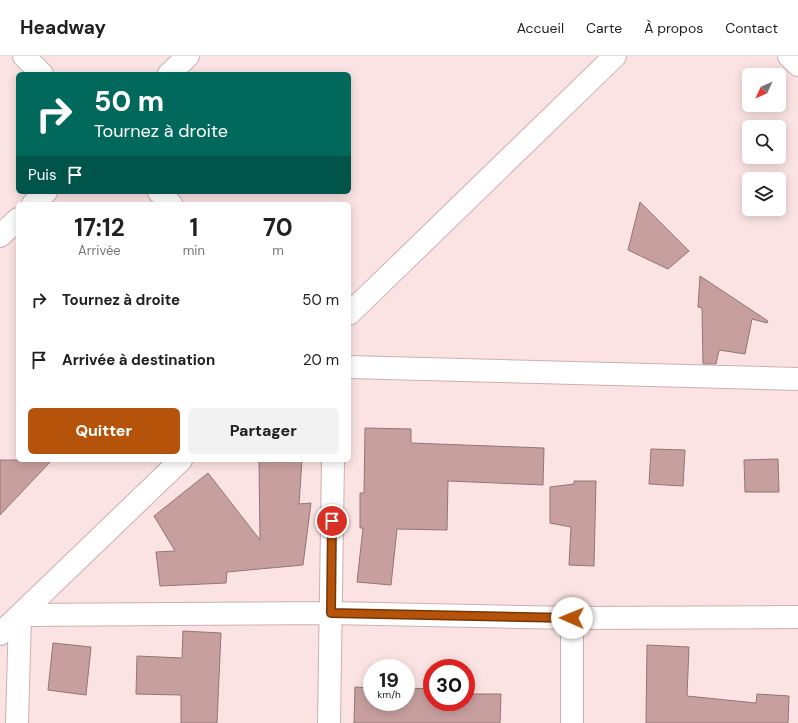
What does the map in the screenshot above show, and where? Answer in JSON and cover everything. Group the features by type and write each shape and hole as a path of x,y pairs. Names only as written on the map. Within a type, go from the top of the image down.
{"street":[{"path":"24,56 40,72"},
{"path":"171,72 188,56"},
{"path":"351,312 614,56"},
{"path":"789,56 798,65"},
{"path":"36,202 44,194"},
{"path":"161,194 169,202"},
{"path":"0,236 16,221"},
{"path":"351,367 798,378"},
{"path":"0,634 179,462"},
{"path":"329,723 333,462"},
{"path":"20,615 331,613 572,618 798,617"},
{"path":"17,723 20,615"},
{"path":"572,618 572,723"}],"building":[{"path":"640,202 689,251 668,269 628,250"},
{"path":"700,276 768,321 767,323 752,319 745,354 719,350 716,364 703,364 702,308 698,307"},
{"path":"365,428 411,429 411,443 544,448 543,485 448,481 447,530 397,529 391,585 357,582 363,528 360,528 360,493 364,493"},
{"path":"651,449 685,450 683,486 649,484"},
{"path":"778,459 779,492 745,492 744,460"},
{"path":"0,460 16,460 16,462 50,462 0,515"},
{"path":"259,462 302,462 299,504 311,503 303,565 227,572 226,583 160,586 156,552 175,551 154,516 208,473 260,540"},
{"path":"574,481 596,481 594,566 569,565 571,527 550,523 550,487 574,484"},
{"path":"183,631 221,633 217,723 181,723 181,695 136,694 137,656 182,658"},
{"path":"53,643 91,647 86,695 48,690"},
{"path":"647,645 689,647 687,696 756,703 757,694 789,696 788,723 646,723"},
{"path":"355,687 363,687 363,711 415,711 415,688 423,689 423,711 475,711 475,694 501,694 500,723 354,723"}],"route":[{"path":"332,521 331,613 572,618"}]}
